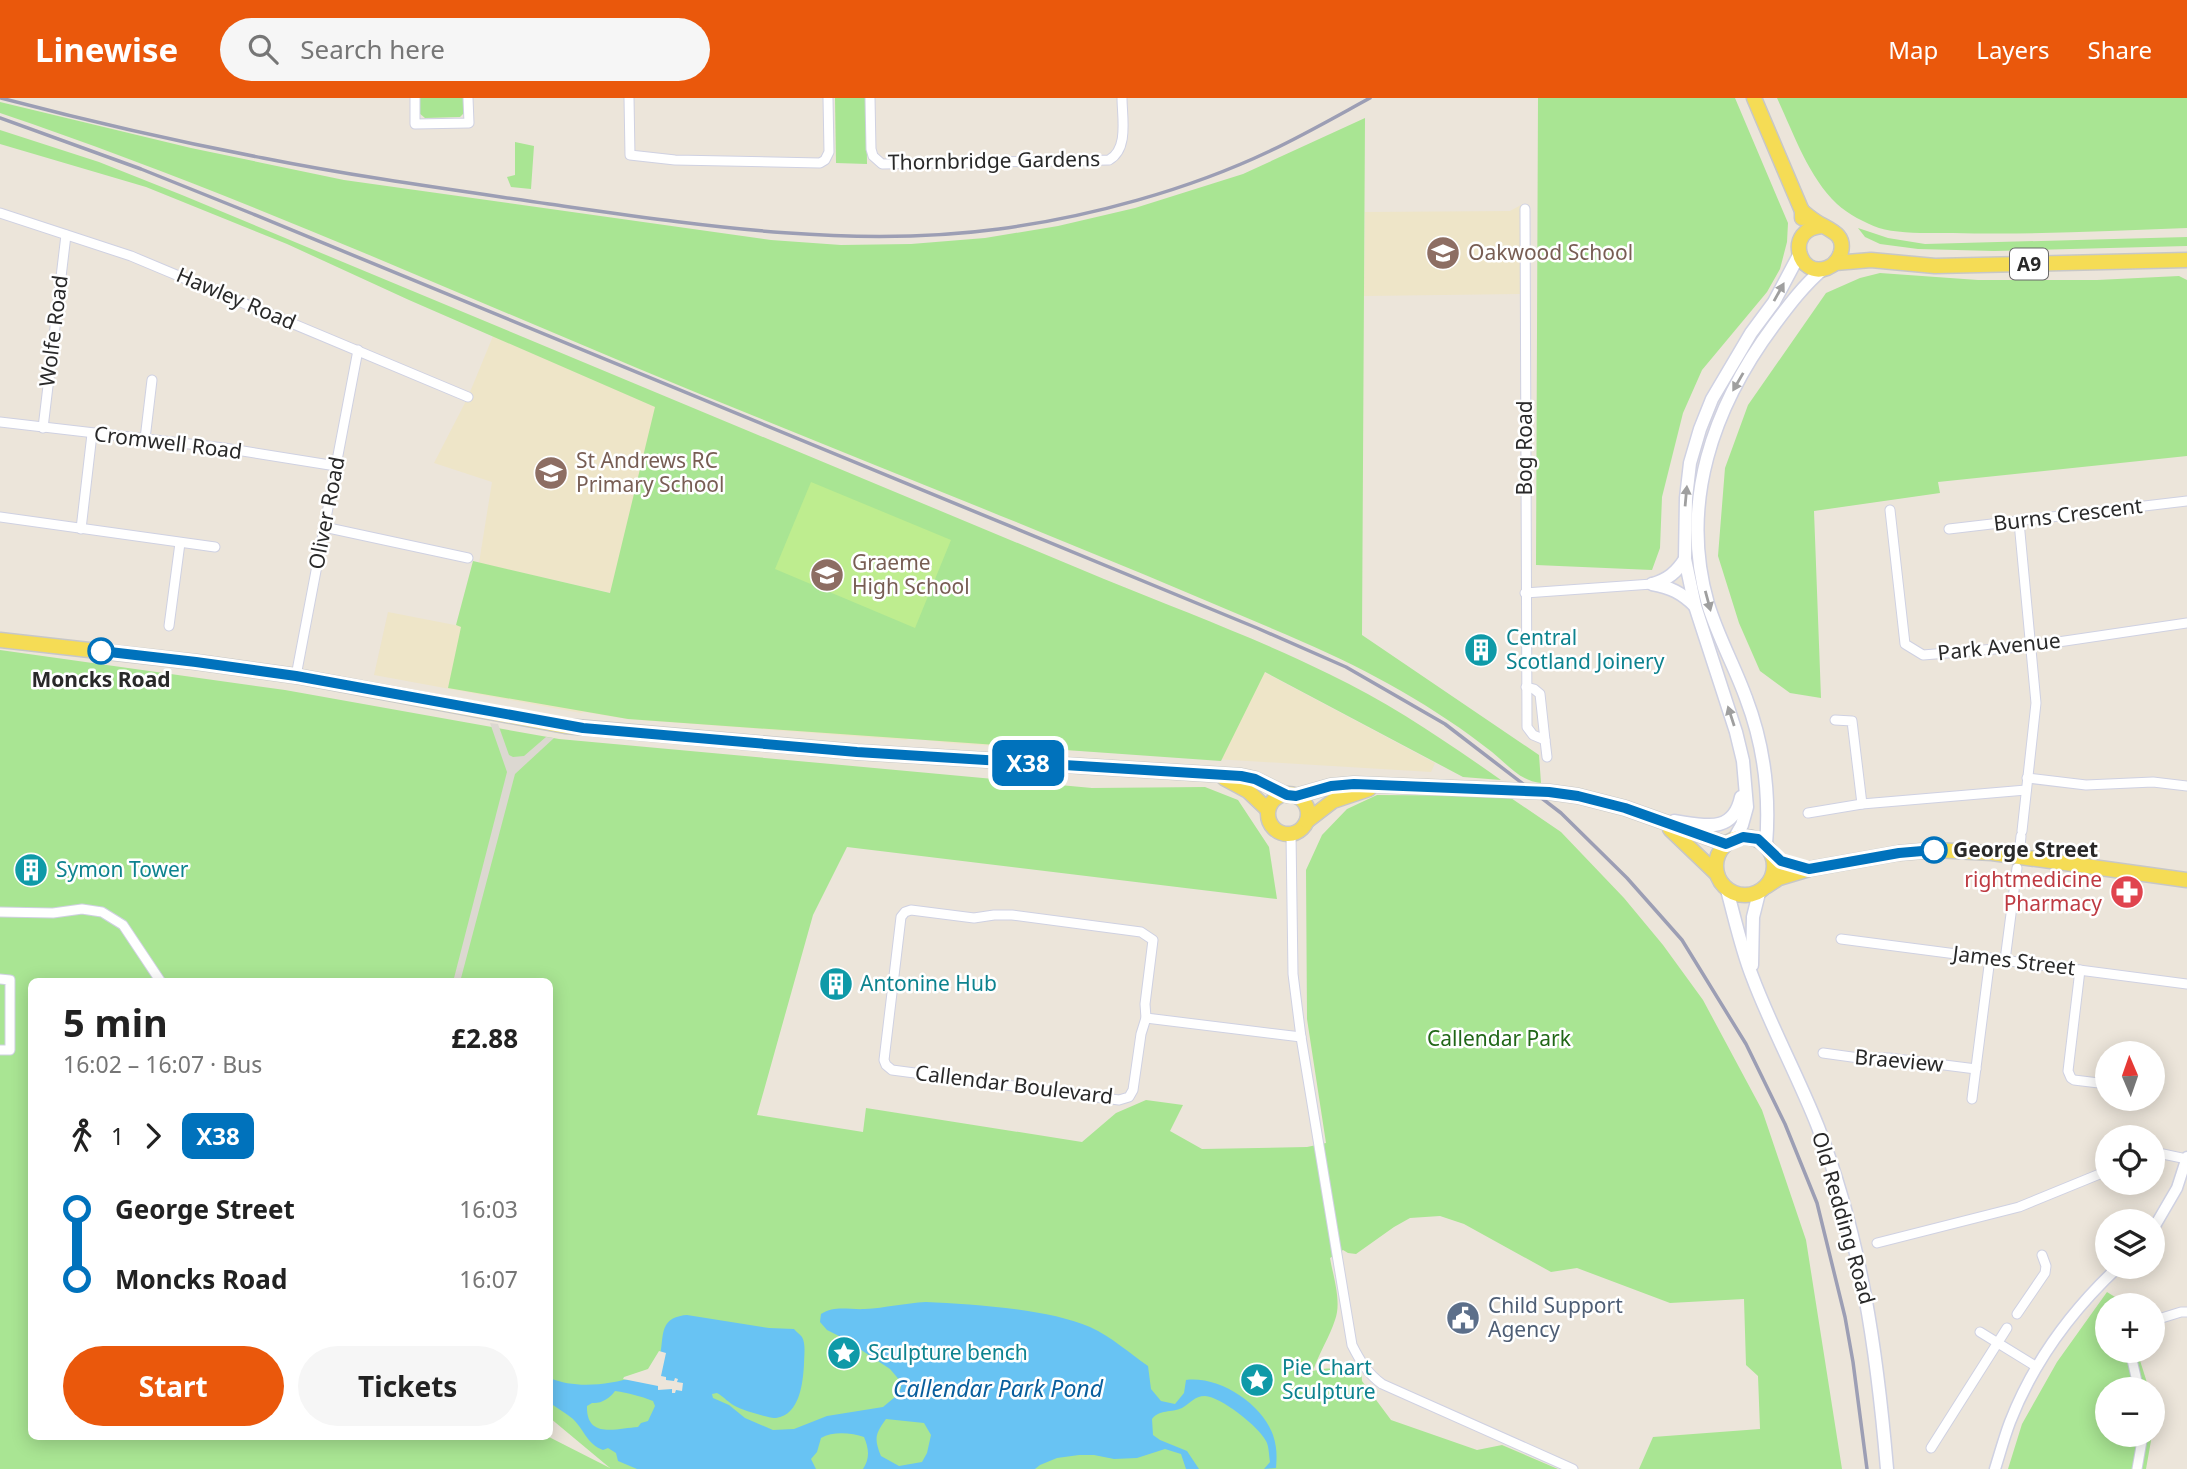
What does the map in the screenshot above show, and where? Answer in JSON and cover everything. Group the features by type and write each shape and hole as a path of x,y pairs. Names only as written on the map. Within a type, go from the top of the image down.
{"main road":[{"path":"1754,98 1802,211 1799,255 1808,266 1829,266"},
{"path":"1763,890 1774,872 1769,850 1759,736 1709,606 1699,558 1699,500 1704,466 1725,405 1762,341 1811,279 1840,256 1842,247 1836,232 1822,226 1802,211"},
{"path":"1801,237 1813,226 1822,226"},
{"name":"A9","path":"1842,247 1871,260"},
{"path":"1799,255 1774,302 1751,333 1717,389 1700,429 1690,463 1686,498 1685,559 1695,606 1743,761 1742,825 1717,857 1720,883 1727,890 1741,896 1763,890 1792,873 1915,851 1957,851 2018,862 2187,880"},
{"name":"A9","path":"1829,266 1871,260 1936,266 2187,260"},
{"path":"1652,584 1670,577 1685,559"},
{"path":"1652,584 1674,590 1695,606"},
{"path":"0,640 296,676 565,726 857,752 1213,773 1255,779 1292,796 1305,804 1307,821"},
{"path":"1213,773 1248,791 1268,810 1271,826 1280,832 1291,834 1301,830 1307,821 1333,801 1381,785"},
{"path":"1268,810 1275,799 1331,786 1381,785 1564,794 1599,800 1662,823 1730,841 1750,837 1781,861 1809,869"},
{"path":"1646,817 1692,824 1721,824 1735,815 1744,804"},
{"path":"1662,823 1717,874"},
{"name":"Old Redding Road","path":"1727,890 1752,979 1818,1128 1841,1196 1858,1259 1876,1356 1887,1469"},
{"name":"Old Redding Road","path":"1752,979 1753,917 1763,890"}],"street":[{"path":"415,98 415,124 469,123 468,98"},
{"path":"629,98 630,155 675,160 820,163 829,152 828,98"},
{"name":"Thornbridge Gardens","path":"870,98 871,149 873,156 881,164 1109,160 1115,157 1122,145 1122,98"},
{"name":"Bog Road","path":"1525,209 1527,727 1533,735 1545,740"},
{"name":"Hawley Road","path":"0,213 131,256 468,397"},
{"name":"Wolfe Road","path":"43,428 66,235"},
{"name":"Oliver Road","path":"296,676 358,350"},
{"path":"145,439 152,380"},
{"name":"Cromwell Road","path":"0,422 224,448 336,466"},
{"path":"81,529 92,434"},
{"name":"Burns Crescent","path":"1949,529 2187,501"},
{"name":"Park Avenue","path":"1890,510 1905,644 1923,655 2031,646 2187,623"},
{"path":"0,517 215,547"},
{"path":"2005,960 2036,702 2019,522"},
{"path":"324,527 468,558"},
{"path":"169,626 180,543"},
{"path":"1525,593 1652,584"},
{"name":"Bog Road","path":"1526,687 1540,694 1547,757"},
{"path":"1835,720 1852,720 1862,804"},
{"path":"2028,778 2087,785 2154,782 2187,786"},
{"path":"1808,813 1862,804 2026,790"},
{"path":"1291,834 1293,964 1301,1037 1352,1345 1372,1377 1382,1384 1573,1469"},
{"path":"0,912 53,913 82,909 102,912 123,925 158,978"},
{"name":"Callendar Boulevard","path":"911,910 974,918 1012,915 1142,932 1153,940 1145,1004 1146,1018 1133,1090 1129,1097 1119,1100 892,1070 884,1060 901,917 911,910"},
{"name":"James Street","path":"1841,939 2187,984"},
{"path":"1972,1099 1990,958"},
{"path":"2080,970 2067,1065 2074,1080 2095,1083"},
{"path":"0,979 10,980 10,1050 0,1050"},
{"path":"1146,1018 1301,1037"},
{"name":"Braeview","path":"1823,1053 1976,1069"},
{"path":"2165,1153 2187,1158 2177,1188 2165,1209"},
{"name":"Old Redding Road","path":"1877,1243 2019,1207 2095,1176"},
{"path":"2017,1314 2045,1273 2046,1266 2042,1255"},
{"path":"1995,1469 2011,1421 2048,1348 2105,1279"},
{"path":"2165,1317 2187,1312"},
{"path":"1931,1448 2007,1328"},
{"path":"1980,1332 2037,1367"},
{"path":"2137,1469 2141,1447"}],"shaded area":[{"name":"Oakwood School","path":"1521,205 1521,294 1364,296 1365,212 1510,211"},
{"name":"Graeme High School","path":"493,336 1264,672 1435,763 1431,772 949,743 911,738 906,740 627,719 374,675 388,612 460,626 611,593 479,563 492,482 434,463 468,397"},
{"path":"490,723 498,724 509,755 513,757 524,756 546,737 554,738 515,774 461,978 454,978 507,772"}],"green space":[{"path":"419,98 466,98 466,111 460,117 425,118 419,113"},
{"path":"835,98 866,98 867,164 836,163"},
{"path":"1538,98 1735,98 1788,223 1787,242 1780,269 1767,292 1702,370 1683,413 1662,497 1660,548 1652,570 1536,565"},
{"path":"1777,98 2187,98 2187,228 1915,233 1879,228 1846,211 1827,193 1802,154"},
{"path":"0,102 191,148 344,180 771,240 841,245 911,244 985,238 1058,226 1135,208 1243,174 1365,118 1362,635 1539,755 1541,783 1520,776 1448,720 1401,691 1303,642 241,203 81,141 0,113"},
{"name":"Graeme High School","path":"0,130 99,162 182,195 1274,648 1374,697 1501,780 1463,777 1265,672 1221,761 628,719 448,688 461,627 456,625 473,561 610,593 655,407 287,244 146,187 0,144"},
{"path":"515,142 534,146 531,189 511,187 507,177 515,175"},
{"path":"1858,228 1888,238 1925,244 2187,237 2187,246 1994,251 1918,249 1880,244 1865,237"},
{"path":"1880,273 1978,280 2097,280 2179,276 2187,280 2187,456 1938,482 1940,493 1814,511 1821,698 1790,693 1760,671 1739,623 1718,556 1725,468 1748,405 1826,293 1860,278"},
{"path":"811,482 951,540 915,628 775,569"},
{"name":"Callendar Park","path":"0,650 285,690 559,739 1092,788 1205,787 1238,800 1269,847 1277,899 847,847 813,915 757,1115 863,1132 866,1108 1082,1142 1116,1113 1146,1100 1183,1105 1170,1131 1202,1149 1307,1147 1326,1143 1307,1019 1306,870 1322,835 1347,809 1377,795 1508,796 1561,832 1624,898 1663,945 1703,1000 1762,1110 1806,1240 1842,1469 1639,1469 1653,1437 1760,1429 1758,1376 1746,1365 1744,1299 1670,1303 1577,1268 1551,1272 1464,1224 1440,1216 1410,1218 1356,1254 1343,1250 1330,1258 1337,1313 1313,1371 1361,1367 1362,1381 1391,1420 1477,1450 1502,1445 1558,1469 0,1469"},
{"path":"2095,1309 2095,1363 2141,1363 2145,1377 2095,1377 2095,1447 2150,1447 2146,1469 2008,1469 2022,1424 2057,1362"}],"water":[{"name":"Callendar Park Pond","path":"926,1302 965,1304 1010,1308 1053,1316 1090,1327 1148,1366 1151,1389 1161,1401 1175,1404 1184,1393 1186,1380 1199,1380 1226,1387 1250,1403 1260,1413 1273,1435 1277,1455 1276,1468 1264,1469 1270,1462 1266,1441 1262,1435 1238,1413 1220,1401 1205,1396 1195,1398 1182,1408 1159,1414 1152,1419 1153,1435 1187,1451 1199,1469 1186,1469 1181,1454 1165,1449 1137,1458 1114,1459 1079,1455 1057,1458 1035,1469 863,1469 868,1453 864,1437 842,1433 821,1438 817,1452 811,1459 816,1469 637,1469 618,1461 616,1453 608,1448 603,1450 593,1444 573,1419 553,1405 553,1379 570,1384 592,1385 625,1380 650,1371 657,1364 668,1322 687,1315 769,1328 794,1329 802,1337 803,1371 799,1397 784,1416 776,1418 755,1414 735,1406 717,1393 712,1394 713,1398 729,1405 745,1418 773,1430 794,1429 827,1416 883,1407 895,1397 901,1388 901,1382 890,1369 827,1330 820,1322 821,1314 826,1311","holes":["615,1391 653,1401 655,1406 648,1421 638,1427 613,1430 597,1428 592,1424 587,1406 605,1400","886,1419 924,1423 931,1435 922,1462 899,1466 881,1456 877,1437"]}],"pier":[{"path":"659,1351 666,1353 661,1376 666,1377 666,1380 678,1379 677,1382 683,1383 682,1391 676,1390 672,1393 672,1389 658,1390 658,1386 623,1379 648,1369"}],"railway":[{"path":"1,98 197,145 406,183 717,226 774,232 887,236 943,235 999,229 1068,217 1138,200 1239,165 1370,98"},
{"path":"0,118 141,169 253,214 1257,628 1346,667 1445,724 1561,813 1627,878 1682,940 1746,1044 1785,1124 1817,1203 1845,1317 1867,1469"}],"bus line":[{"name":"X38","path":"101,651 296,676 565,726 655,736 857,752 1213,773 1255,779 1287,795 1296,796 1331,786 1354,784 1549,792 1599,800 1726,844 1743,837 1758,839 1781,861 1809,869 1899,853 1934,850"}],"place":[{"name":"Oakwood School","path":"1443,253"},
{"name":"St Andrews RC Primary School","path":"551,473"},
{"name":"Graeme High School","path":"827,575"},
{"name":"Central Scotland Joinery","path":"1481,650"},
{"name":"Moncks Road","path":"101,651"},
{"name":"George Street","path":"1934,850"},
{"name":"Symon Tower","path":"31,870"},
{"name":"rightmedicine Pharmacy","path":"2127,892"},
{"name":"Antonine Hub","path":"836,984"},
{"name":"Child Support Agency","path":"1463,1318"},
{"name":"Sculpture bench","path":"844,1353"},
{"name":"Pie Chart Sculpture","path":"1257,1380"}]}
